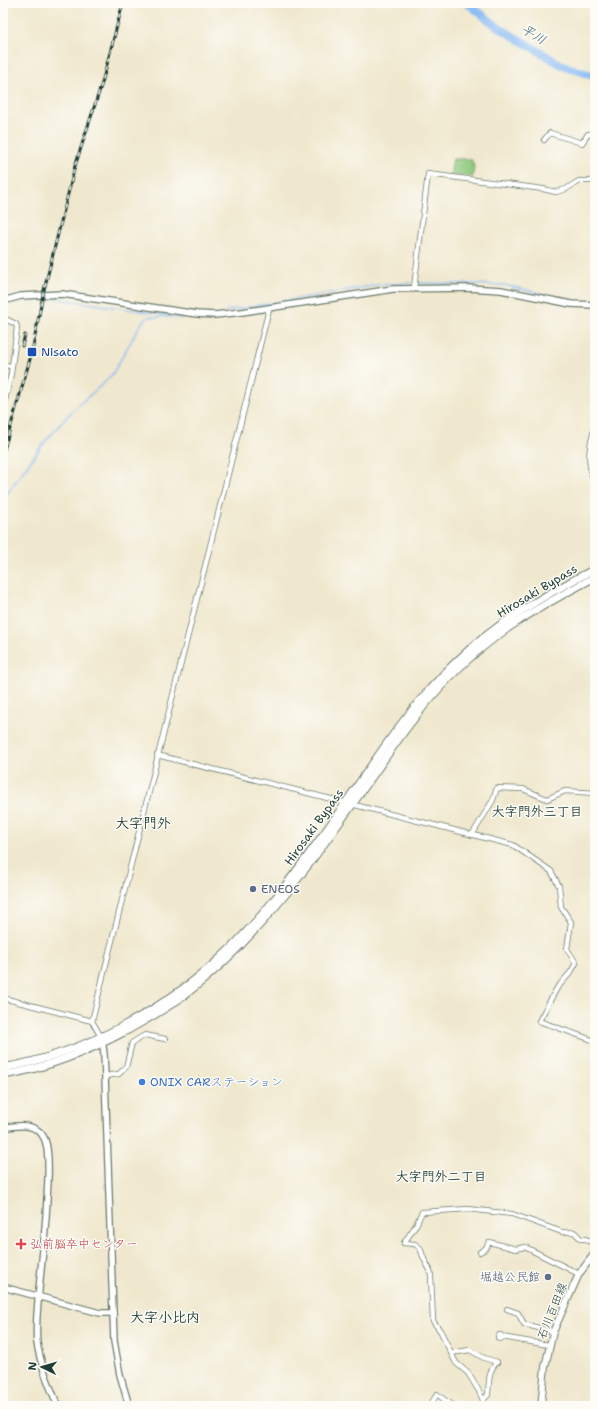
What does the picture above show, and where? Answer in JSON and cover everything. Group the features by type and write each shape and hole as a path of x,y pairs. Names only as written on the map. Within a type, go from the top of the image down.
{"highway":[{"name":"Hirosaki Bypass","path":"3,1075 34,1068 74,1056 102,1040 162,1011 213,972 244,943 290,889 406,719 422,698 455,662 496,628 560,587 595,569"},
{"name":"Hirosaki Bypass","path":"349,803 424,705 453,674 502,631 532,611 595,577"},
{"name":"Hirosaki Bypass","path":"3,1068 37,1061 102,1040"}],"main road":[{"name":"石川百田線","path":"541,1406 549,1345 553,1332 579,1274 595,1253"}],"street":[{"path":"544,140 550,133 582,143 588,134 595,135"},
{"path":"414,288 428,174 543,188 556,192 566,189 579,181 595,181"},
{"path":"3,301 21,296 62,294 197,314 215,315 393,288 414,288 501,290 571,304 595,305"},
{"path":"129,1406 120,1375 114,1341 105,1076 102,1040 92,1020 269,308"},
{"path":"3,318 16,324 17,328 12,366 5,389 3,409"},
{"path":"3,365 12,366"},
{"path":"595,427 591,439 589,459 590,472 595,482"},
{"path":"157,755 513,845 551,871 559,886 561,907 564,914 571,922 567,949 576,963 571,972 557,988 539,1021 595,1041"},
{"path":"472,835 493,800 498,788 523,789 546,799 564,791 595,793"},
{"path":"3,998 92,1020"},
{"path":"105,1076 119,1074 126,1067 132,1043 138,1039 145,1035 165,1039"},
{"path":"3,1128 18,1125 34,1128 43,1136 47,1146 47,1207 39,1297 36,1312 36,1332 44,1371 58,1406"},
{"path":"483,1406 483,1400 479,1391 468,1373 456,1363 441,1332 433,1321 430,1270 420,1248 415,1244 404,1243 416,1225 422,1212 468,1209 512,1214 562,1232 574,1232 581,1239 586,1239 595,1245"},
{"path":"480,1252 486,1248 489,1242 516,1249 525,1247 579,1274"},
{"path":"3,1287 100,1313 113,1313"},
{"path":"508,1310 518,1313 524,1324 553,1332"},
{"path":"491,1336 549,1345"},
{"path":"451,1353 470,1350 484,1358 497,1362 492,1366 490,1371 488,1395 483,1400"},
{"path":"430,1406 437,1394 455,1406"}],"green space":[{"path":"453,159 471,159 474,166 473,177 450,175"}],"waterway":[{"name":"平川","path":"467,3 498,27 560,64 595,77"},
{"path":"227,311 378,285 411,283"},
{"path":"417,283 504,285 577,302"},
{"path":"15,300 53,298 169,316"},
{"path":"587,302 595,302"},
{"path":"3,499 43,444 72,411 113,373 142,322 149,317 187,317"}],"railway":[{"path":"3,453 32,352 43,294 75,166 102,83 123,3"},
{"path":"22,346 25,335"}],"place":[{"name":"Nisato","path":"32,352"},
{"name":"ENEOS","path":"253,889"},
{"name":"ONIX CARステーション","path":"142,1082"},
{"name":"弘前脳卒中センター","path":"21,1244"},
{"name":"堀越公民館","path":"548,1277"}],"district":[{"name":"大字門外三丁目","path":"537,811"},
{"name":"大字門外","path":"143,823"},
{"name":"大字門外二丁目","path":"441,1176"},
{"name":"大字小比内","path":"165,1317"}]}
